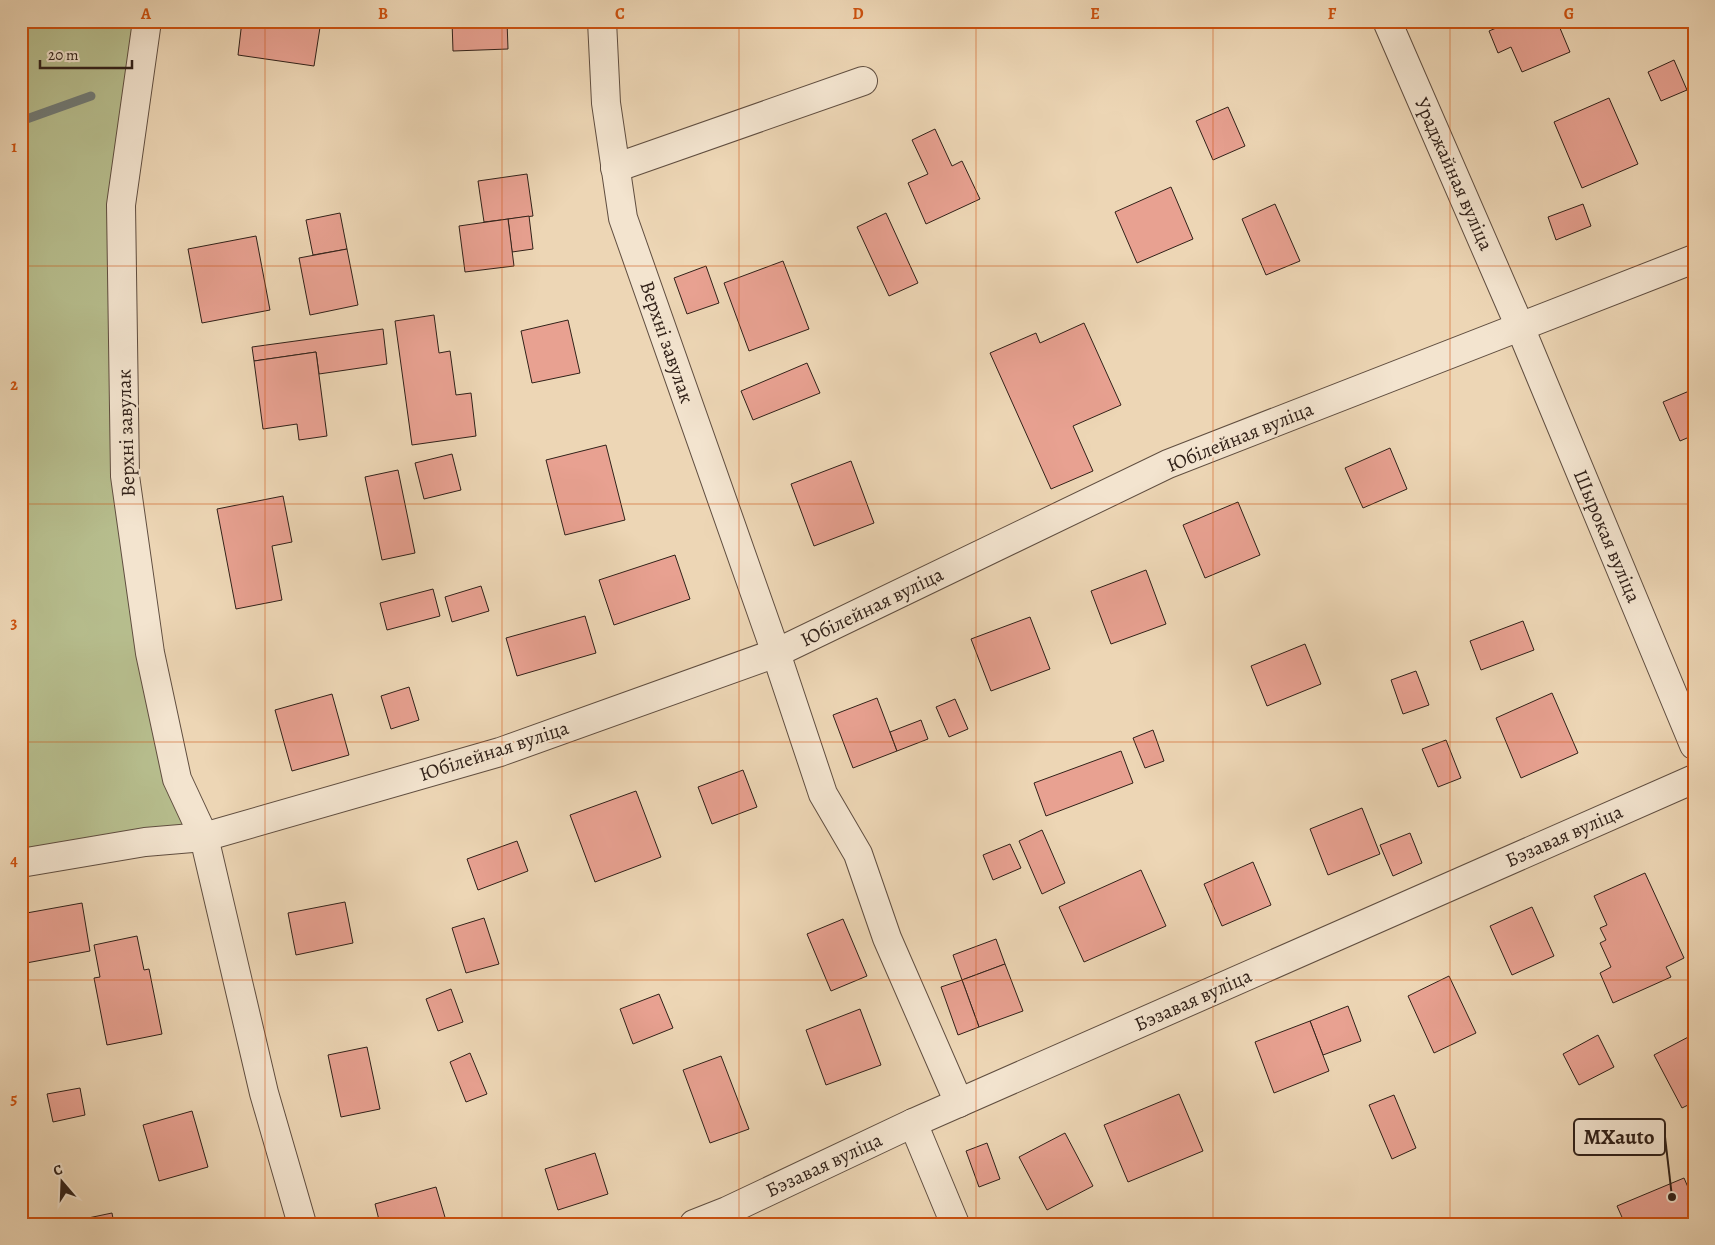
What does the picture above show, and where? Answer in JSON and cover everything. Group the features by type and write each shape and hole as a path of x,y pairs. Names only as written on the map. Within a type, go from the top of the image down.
{"street":[{"name":"Верхні завулак","path":"147,21 121,205 125,476 150,653 177,779 204,837 264,1093 302,1224"},
{"name":"Верхні завулак","path":"602,21 606,103 623,218 776,653 823,794 858,854 887,938 959,1103"},
{"name":"Ураджайная вуліца","path":"1387,21 1520,327"},
{"path":"616,168 863,81"},
{"name":"Юбілейная вуліца","path":"21,863 145,842 204,837 500,752 776,653 1168,464 1694,259"},
{"name":"Шырокая вуліца","path":"1520,327 1694,745"},
{"name":"Бэзавая вуліца","path":"694,1224 727,1211 913,1123 1694,779"},
{"path":"913,1123 955,1224"}],"green space":[{"path":"21,21 147,21 121,205 150,653 204,837 21,863"}],"building":[{"path":"242,21 321,21 314,66 238,55"},
{"path":"452,21 507,21 508,49 453,51"},
{"path":"1500,21 1557,21 1570,52 1522,72 1511,47 1498,53 1489,31 1501,26"},
{"path":"1674,60 1687,90 1661,101 1648,72"},
{"path":"1609,98 1638,164 1582,188 1554,122"},
{"path":"1228,107 1245,146 1213,160 1196,121"},
{"path":"935,129 952,166 962,161 980,199 926,224 908,183 928,174 912,140"},
{"path":"527,174 533,216 484,222 478,181"},
{"path":"1171,187 1193,239 1137,263 1115,212"},
{"path":"1275,204 1300,261 1266,275 1242,219"},
{"path":"1583,204 1591,226 1556,240 1548,217"},
{"path":"340,213 347,249 313,255 306,220"},
{"path":"886,213 918,283 889,296 857,227"},
{"path":"529,216 533,249 512,252 508,219"},
{"path":"508,219 514,266 465,272 459,226"},
{"path":"256,236 270,310 202,323 188,249"},
{"path":"347,249 358,305 310,315 299,258"},
{"path":"783,261 809,329 749,351 724,283"},
{"path":"706,266 719,303 687,314 674,278"},
{"path":"434,315 439,353 450,351 456,395 471,393 476,436 412,445 395,321"},
{"path":"568,320 580,373 532,383 521,331"},
{"path":"1084,323 1121,405 1073,426 1093,471 1051,489 990,353 1036,333 1040,343"},
{"path":"383,329 387,364 319,374 316,352 254,361 252,347"},
{"path":"316,352 327,436 299,440 297,424 263,429 254,361"},
{"path":"807,363 820,393 753,420 741,391"},
{"path":"1694,389 1694,435 1680,441 1663,402"},
{"path":"606,445 625,520 565,535 546,460"},
{"path":"1390,448 1407,489 1363,508 1345,468"},
{"path":"452,454 461,490 424,499 415,463"},
{"path":"851,461 874,523 814,546 791,484"},
{"path":"398,470 415,553 382,560 365,477"},
{"path":"283,496 292,542 272,546 282,600 236,609 217,509"},
{"path":"1238,502 1260,555 1205,578 1183,525"},
{"path":"675,555 690,599 614,625 599,580"},
{"path":"1146,570 1166,624 1111,644 1091,591"},
{"path":"481,586 489,611 452,622 445,597"},
{"path":"433,589 440,616 387,630 380,603"},
{"path":"585,616 596,653 517,676 506,638"},
{"path":"1030,617 1050,669 991,691 971,639"},
{"path":"1523,621 1534,650 1481,670 1470,641"},
{"path":"1305,644 1321,684 1267,706 1251,666"},
{"path":"1416,671 1429,705 1403,714 1391,680"},
{"path":"409,687 419,720 391,729 381,696"},
{"path":"1552,693 1578,753 1521,778 1496,718"},
{"path":"332,694 349,755 292,771 275,710"},
{"path":"877,698 897,751 853,768 833,715"},
{"path":"955,699 968,729 949,737 936,707"},
{"path":"921,720 928,739 897,751 890,732"},
{"path":"1153,730 1164,761 1145,768 1133,738"},
{"path":"1446,740 1461,778 1438,787 1422,749"},
{"path":"1121,751 1133,783 1046,816 1034,783"},
{"path":"743,770 757,807 712,824 698,787"},
{"path":"636,791 661,857 595,882 570,815"},
{"path":"1362,808 1380,854 1328,875 1310,829"},
{"path":"1042,830 1065,883 1042,894 1019,841"},
{"path":"1410,833 1422,863 1393,876 1380,845"},
{"path":"517,841 528,871 478,890 467,859"},
{"path":"1010,844 1021,868 993,880 983,855"},
{"path":"1253,862 1271,905 1222,926 1204,884"},
{"path":"1141,870 1166,926 1084,962 1059,907"},
{"path":"1645,873 1684,958 1666,967 1671,977 1613,1003 1600,973 1611,967 1600,943 1606,940 1600,928 1607,925 1594,896"},
{"path":"345,902 353,943 296,955 288,913"},
{"path":"82,903 90,951 21,964 21,914"},
{"path":"1532,907 1554,956 1512,975 1490,926"},
{"path":"484,918 499,964 466,973 452,928"},
{"path":"843,919 867,976 831,991 807,934"},
{"path":"137,936 144,970 149,969 162,1034 107,1045 94,978 100,977 94,945"},
{"path":"996,939 1005,964 962,980 953,955"},
{"path":"1005,964 1023,1011 979,1027 962,980"},
{"path":"1449,976 1476,1033 1434,1053 1408,996"},
{"path":"962,980 979,1027 958,1035 941,987"},
{"path":"451,989 463,1022 438,1031 426,999"},
{"path":"659,994 673,1028 633,1044 620,1009"},
{"path":"1348,1006 1361,1041 1323,1055 1310,1021"},
{"path":"860,1009 881,1065 826,1085 806,1030"},
{"path":"1310,1021 1329,1071 1274,1093 1255,1042"},
{"path":"1694,1034 1694,1102 1682,1108 1654,1055"},
{"path":"1598,1035 1614,1067 1579,1085 1563,1054"},
{"path":"367,1047 380,1109 341,1117 328,1055"},
{"path":"470,1053 487,1094 466,1102 450,1062"},
{"path":"721,1056 749,1129 710,1143 683,1070"},
{"path":"80,1088 85,1115 53,1122 47,1094"},
{"path":"1179,1094 1203,1151 1128,1182 1104,1125"},
{"path":"1394,1095 1416,1148 1392,1159 1369,1105"},
{"path":"192,1111 208,1167 159,1181 143,1125"},
{"path":"1065,1133 1093,1186 1047,1210 1019,1157"},
{"path":"987,1143 1000,1179 979,1187 966,1151"},
{"path":"595,1153 608,1194 558,1210 545,1169"},
{"path":"1684,1178 1694,1201 1694,1224 1625,1224 1617,1206"},
{"path":"436,1187 447,1224 380,1224 375,1204"},
{"path":"112,1213 114,1224 70,1224 69,1222"}],"waterway":[{"path":"21,121 91,96"}],"place":[{"name":"MXauto","path":"1672,1197"}]}
